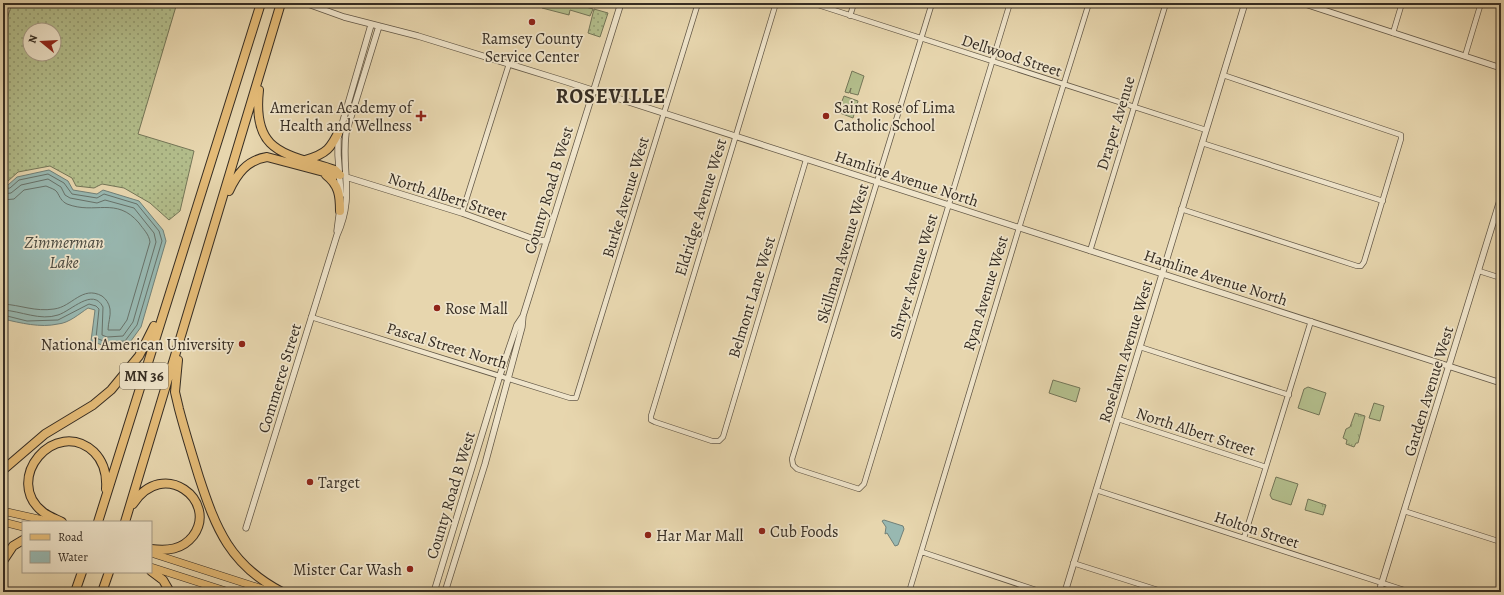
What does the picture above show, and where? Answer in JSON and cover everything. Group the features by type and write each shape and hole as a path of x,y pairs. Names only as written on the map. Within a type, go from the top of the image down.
{"highway":[{"name":"MN 36","path":"98,521 261,3"},
{"name":"MN 36","path":"125,521 281,3"},
{"path":"264,58 257,116 260,130 267,142 278,151 334,170 344,176"},
{"path":"305,160 317,157 329,149 340,129"},
{"path":"216,220 244,166 257,159 273,157 334,176 344,176"},
{"path":"320,172 331,179 338,190 340,211"},
{"path":"3,470 45,434 83,412 103,397 126,374 139,356 151,333 184,245"},
{"path":"188,312 176,369 176,396 181,418 212,516 224,540 236,556 263,581 282,592"},
{"path":"60,521 43,512 38,507 31,495 28,483 30,470 36,457 54,444 66,442 80,444 97,455 106,473 106,488 103,507"},
{"path":"128,511 141,492 158,484 175,485 182,488 192,497 197,505 199,517 198,528 190,539 174,549 152,549"},
{"path":"3,560 8,550 22,541"},
{"path":"152,572 163,580 170,592"},
{"path":"75,590 82,573"},
{"path":"102,592 109,573"},
{"path":"106,592 109,573"}],"main road":[{"path":"3,510 48,521"},
{"path":"3,522 22,527"},
{"path":"152,553 272,592"},
{"path":"152,567 229,592"}],"street":[{"name":"Hamline Avenue North","path":"305,3 371,25 418,36 593,90 806,160 1501,383"},
{"name":"County Road B West","path":"445,592 483,470 522,327 523,316 621,3"},
{"name":"Burke Avenue West","path":"576,398 698,3"},
{"name":"Eldridge Avenue West","path":"719,441 712,441 651,420 651,416 776,3"},
{"name":"Dellwood Street","path":"812,3 1206,130"},
{"path":"850,16 854,3"},
{"name":"Skillman Avenue West","path":"861,488 855,488 797,469 793,465 792,459 932,3"},
{"name":"Shryer Avenue West","path":"861,488 864,484 1010,3"},
{"name":"Ryan Avenue West","path":"909,592 1089,3"},
{"name":"Draper Avenue","path":"1090,251 1166,3"},
{"name":"Roselawn Avenue West","path":"1065,592 1245,3"},
{"path":"1302,3 1501,68"},
{"path":"1322,9 1323,3"},
{"path":"1393,33 1402,3"},
{"path":"1465,56 1481,3"},
{"name":"Commerce Street","path":"337,235 341,188 344,176 338,146 340,129 371,25"},
{"name":"Commerce Street","path":"246,528 345,212 344,176 346,133 378,26"},
{"path":"462,214 509,64"},
{"path":"1181,209 1357,266 1361,266 1364,262 1401,135 1223,75"},
{"path":"1202,143 1382,201"},
{"name":"Belmont Lane West","path":"719,441 723,437 806,160"},
{"name":"North Albert Street","path":"344,176 462,214 539,241 547,240"},
{"name":"Garden Avenue West","path":"1379,592 1501,197"},
{"path":"1478,271 1501,278"},
{"name":"County Road B West","path":"434,592 500,375 517,325 523,316"},
{"name":"Pascal Street North","path":"311,317 570,398 576,398"},
{"path":"1244,538 1311,321"},
{"path":"1140,347 1289,395"},
{"name":"North Albert Street","path":"1118,419 1266,467"},
{"name":"Holton Street","path":"1096,490 1410,592"},
{"path":"1404,511 1501,542"},
{"path":"922,552 1042,592"},
{"path":"1074,562 1164,592"}],"green space":[{"path":"12,3 177,3 138,134 194,151 180,211 169,220 150,203 124,188 102,184 94,188 76,186 72,178 50,166 18,172 7,182 3,181 3,32"},
{"path":"543,3 572,3 593,9 590,16 570,10 569,15 542,8"},
{"path":"594,9 608,13 600,37 588,33"},
{"path":"852,71 864,76 858,95 850,93 851,88 849,93 845,92"},
{"path":"844,96 858,101 853,118 838,111"},
{"path":"1053,380 1080,388 1076,402 1049,393"},
{"path":"1308,387 1326,393 1319,415 1298,408 1304,389"},
{"path":"1374,403 1384,406 1380,421 1369,418"},
{"path":"1355,413 1365,416 1358,443 1356,443 1354,447 1346,444 1347,440 1343,438 1346,429 1350,427"},
{"path":"1276,477 1298,484 1291,505 1272,499 1270,495"},
{"path":"1308,499 1326,505 1323,515 1305,510"}],"water":[{"name":"Zimmerman Lake","path":"49,170 68,181 73,190 97,194 103,190 139,201 163,230 166,241 141,327 128,345 105,346 91,341 95,310 88,308 66,322 51,325 30,324 3,319 3,185 8,185 17,177"},
{"path":"884,520 903,526 904,529 898,545 895,546 887,533 885,534 886,527 882,521"}],"place":[{"name":"Ramsey County Service Center","path":"532,22"},
{"name":"American Academy of Health and Wellness","path":"421,116"},
{"name":"Saint Rose of Lima Catholic School","path":"826,116"},
{"name":"Rose Mall","path":"437,308"},
{"name":"National American University","path":"242,344"},
{"name":"Target","path":"310,482"},
{"name":"Cub Foods","path":"762,531"},
{"name":"Har Mar Mall","path":"648,535"},
{"name":"Mister Car Wash","path":"410,569"}],"district":[{"name":"ROSEVILLE","path":"611,96"}]}
